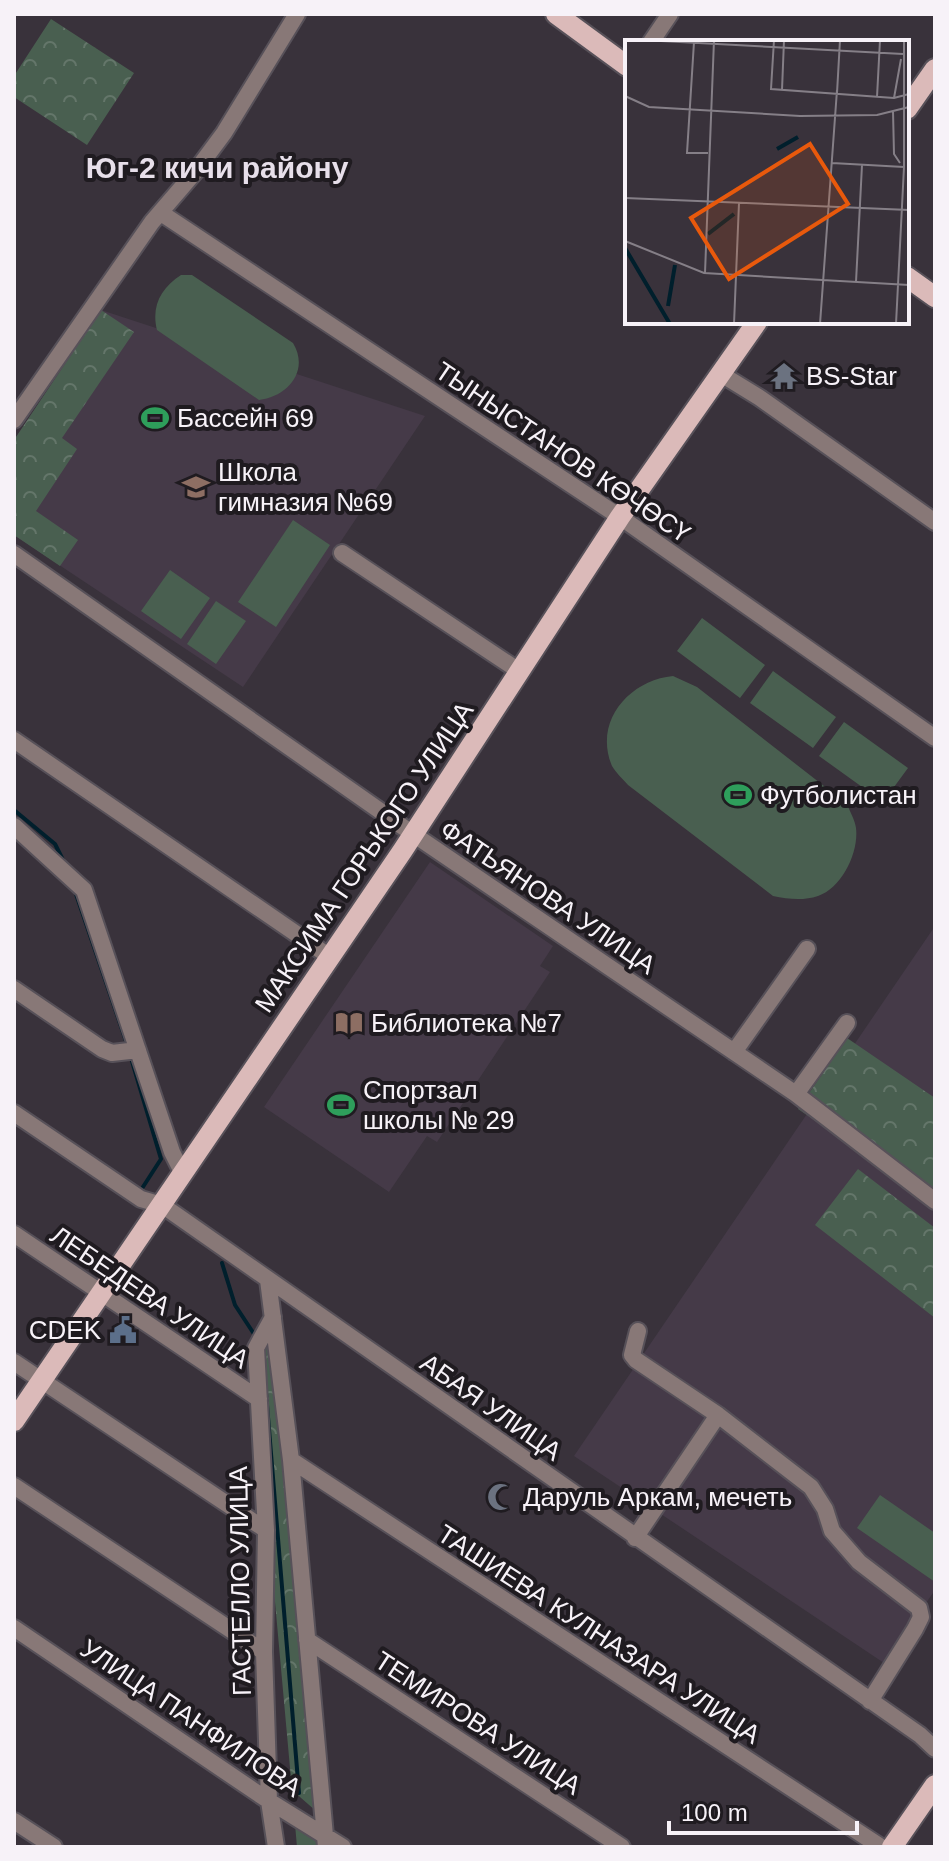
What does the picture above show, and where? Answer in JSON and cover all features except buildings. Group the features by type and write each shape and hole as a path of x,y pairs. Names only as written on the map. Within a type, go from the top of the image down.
{"main road":[{"path":"556,14 625,65"},
{"path":"909,106 935,69"},
{"path":"909,278 935,297"},
{"name":"МАКСИМА ГОРЬКОГО УЛИЦА","path":"14,1421 413,834 620,517 756,324"},
{"path":"892,1847 935,1785"}],"street":[{"path":"14,420 161,213 224,133 297,14"},
{"path":"652,40 670,14"},
{"name":"ТЫНЫСТАНОВ КӨЧӨСҮ","path":"161,213 620,517 935,738"},
{"path":"721,374 760,398 935,522"},
{"path":"342,553 519,671"},
{"name":"ФАТЬЯНОВА УЛИЦА","path":"14,554 413,834 796,1094 935,1201"},
{"path":"14,740 330,957"},
{"path":"14,826 84,890 172,1152 183,1174"},
{"path":"734,1052 807,949"},
{"path":"14,989 102,1049 112,1053 138,1050"},
{"path":"796,1094 847,1023"},
{"name":"АБАЯ УЛИЦА","path":"14,1113 141,1199 162,1205 935,1749"},
{"name":"ЛЕБЕДЕВА УЛИЦА","path":"14,1234 259,1399"},
{"name":"ГАСТЕЛЛО УЛИЦА","path":"268,1280 291,1460 326,1841"},
{"name":"ГАСТЕЛЛО УЛИЦА","path":"273,1317 256,1348 266,1530 264,1652 269,1801 276,1847"},
{"path":"638,1331 632,1355 636,1360 718,1415 811,1487 825,1509 832,1531 850,1552 919,1608 921,1617 915,1629 870,1701"},
{"path":"14,1362 266,1530"},
{"path":"635,1538 718,1415"},
{"name":"ТАШИЕВА КУЛНАЗАРА УЛИЦА","path":"291,1460 881,1847"},
{"path":"14,1486 264,1652"},
{"name":"УЛИЦА ПАНФИЛОВА","path":"14,1628 326,1841 343,1847"},
{"name":"ТЕМИРОВА УЛИЦА","path":"307,1640 622,1847"},
{"path":"14,1821 54,1847"}],"shaded area":[{"name":"Школа гимназия №69","path":"101,310 425,416 243,687 14,535 14,440"},
{"path":"430,862 553,946 540,966 550,972 437,1142 427,1136 389,1192 264,1107"},
{"path":"935,926 935,1590 884,1663 574,1456"}],"green space":[{"path":"51,19 134,73 87,145 14,97 14,76"},
{"path":"181,275 192,275 293,343 299,363 297,373 287,388 259,400 157,330 155,313 159,298"},
{"path":"101,310 134,332 62,438 77,449 36,511 78,540 60,566 14,535 14,440"},
{"path":"293,520 330,545 276,627 238,602"},
{"path":"170,570 210,598 181,639 141,611"},
{"path":"216,601 246,621 216,664 187,644"},
{"path":"702,618 765,665 740,698 677,651"},
{"name":"Футболистан","path":"773,671 836,717 813,748 750,703"},
{"name":"Футболистан","path":"673,676 697,687 847,804 856,828 855,848 847,868 827,892 801,899 773,896 628,785 614,769 607,749 607,734 619,706 643,685"},
{"name":"Футболистан","path":"844,722 908,768 883,802 819,756"},
{"path":"847,1038 935,1098 935,1203 798,1109"},
{"path":"858,1169 935,1228 935,1318 815,1225"},
{"path":"273,1334 316,1811 292,1790 251,1336"},
{"path":"880,1495 935,1533 935,1582 857,1528"},
{"path":"295,1824 319,1844 319,1847 297,1847"}],"waterway":[{"path":"14,810 55,844 65,864"},
{"path":"75,891 127,1044"},
{"path":"131,1058 161,1159 141,1190"},
{"path":"222,1263 235,1305 254,1334"},
{"path":"266,1393 299,1793"}],"place":[{"name":"BS-Star","path":"784,376"},
{"name":"Бассейн 69","path":"155,418"},
{"name":"Школа гимназия №69","path":"196,487"},
{"name":"Футболистан","path":"738,795"},
{"name":"Библиотека №7","path":"349,1023"},
{"name":"Спортзал школы № 29","path":"341,1105"},
{"name":"CDEK","path":"123,1330"},
{"name":"Даруль Аркам, мечеть","path":"501,1497"}],"district":[{"name":"Юг-2 кичи району","path":"217,167"}]}
